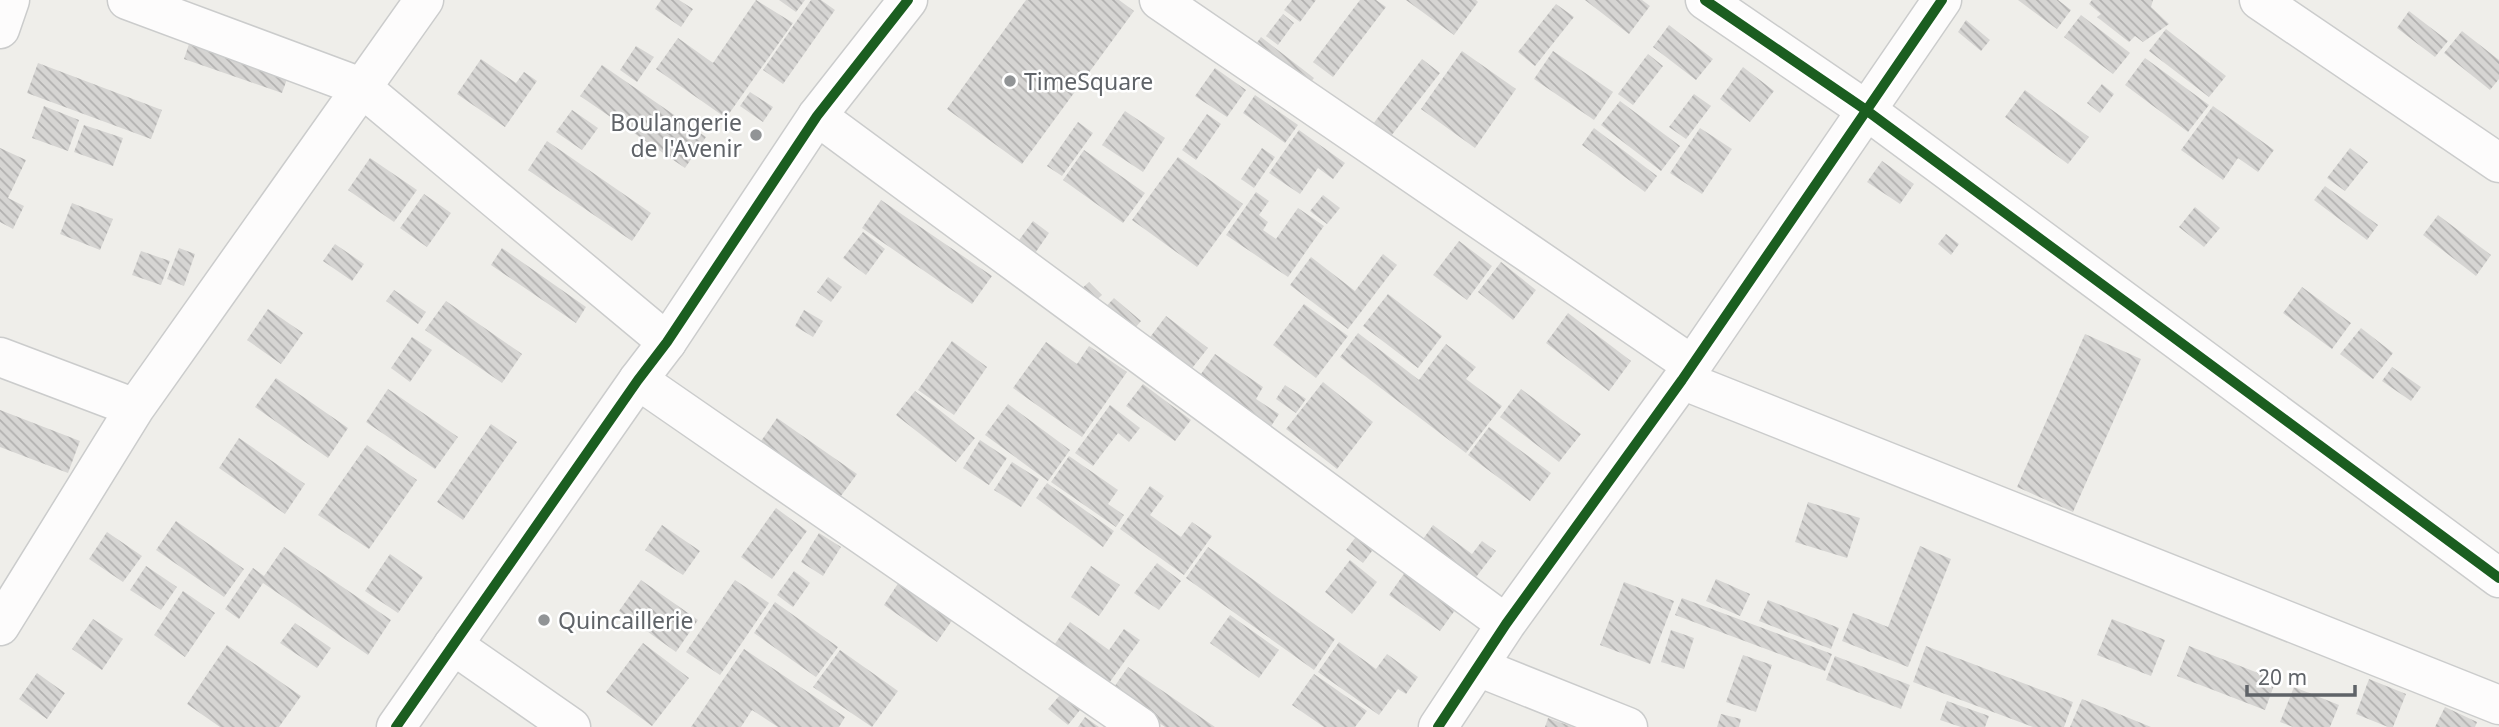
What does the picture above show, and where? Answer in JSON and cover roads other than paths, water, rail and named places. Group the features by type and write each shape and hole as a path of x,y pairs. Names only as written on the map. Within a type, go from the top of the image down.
{"street":[{"path":"0,29 10,0"},
{"path":"127,0 361,87 667,342"},
{"path":"361,87 394,0"},
{"path":"0,626 135,408 424,0"},
{"path":"396,727 667,342 817,116 908,0"},
{"path":"1159,0 1687,373 2499,705"},
{"path":"1705,0 1866,110 2495,568"},
{"path":"1438,727 1506,624 1687,373 1942,0"},
{"path":"2259,0 2499,163"},
{"path":"817,116 1506,624"},
{"path":"0,357 135,408"},
{"path":"638,380 1140,727"},
{"path":"453,645 571,727"},
{"path":"1478,667 1629,727"}],"place":[{"name":"TimeSquare","path":"1010,81"},
{"name":"Boulangerie de l'Avenir","path":"756,135"},
{"name":"Quincaillerie","path":"544,620"}]}
